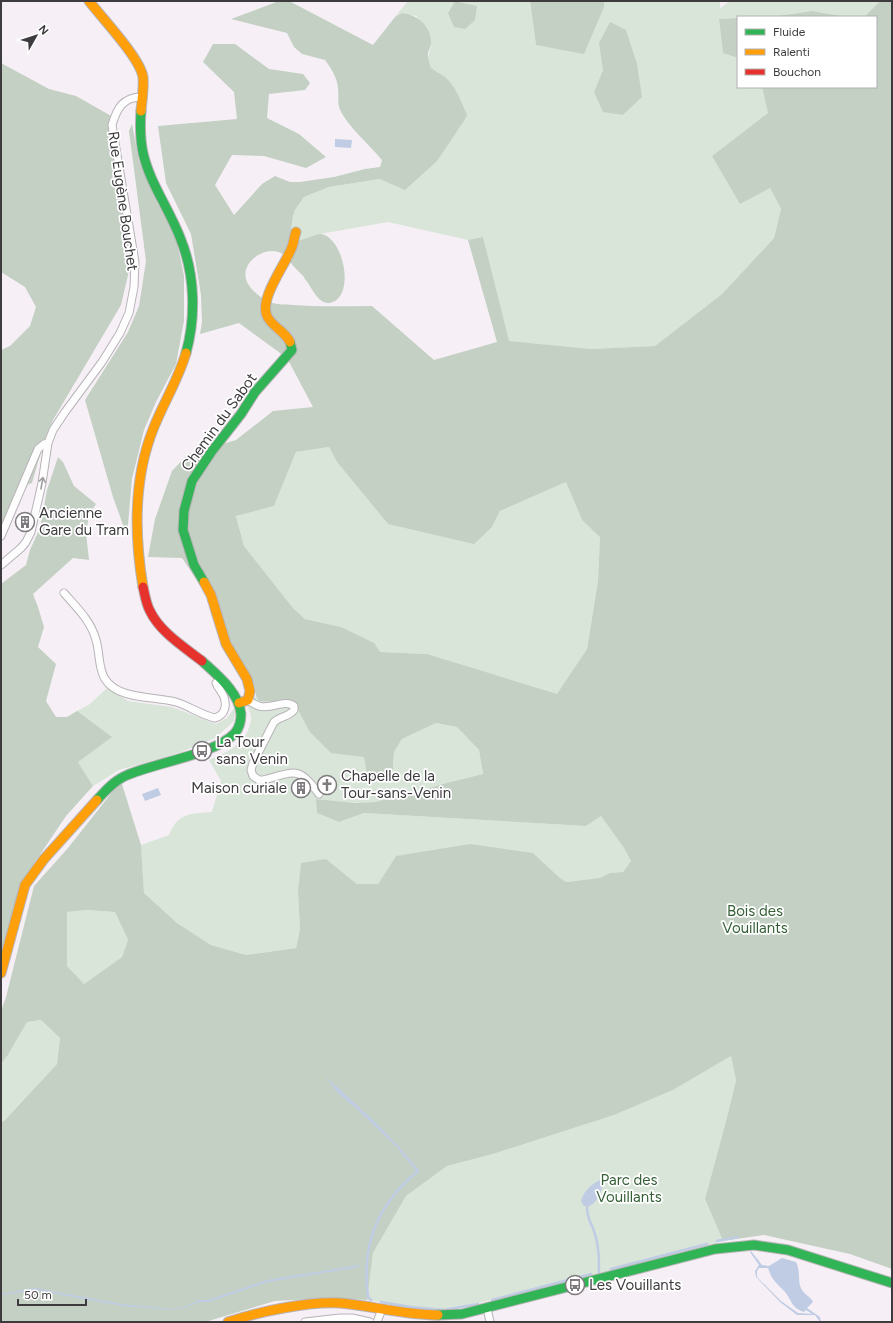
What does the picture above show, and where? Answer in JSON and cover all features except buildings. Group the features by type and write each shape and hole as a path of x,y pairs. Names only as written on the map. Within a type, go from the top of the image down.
{"main road":[{"path":"1,973 25,886 33,871 40,863 103,794 119,779 147,768 183,758 211,747 232,736 242,719 244,701 220,678 168,634 156,622 148,608 143,582 136,520 138,499 144,461 154,427 184,362 188,344 192,308 190,280 183,247 178,232 154,183 143,154 141,138 142,70 89,1"},
{"name":"Chemin du Sabot","path":"244,701 250,691 247,679 226,644 211,595 194,565 183,530 184,511 192,481 212,451 241,414 255,392 292,350 291,341 268,316 265,309 277,274 292,246 296,232"},
{"path":"228,1322 250,1315 280,1309 314,1304 339,1303 423,1315 462,1314 715,1249 744,1246 766,1246 788,1250 892,1283"}],"street":[{"name":"Rue Eugène Bouchet","path":"48,443 53,430 65,412 106,356 120,333 129,313 134,287 135,262 112,125 115,112 126,100 134,97 142,97"},
{"path":"1,536 38,449 44,444 48,443"},
{"path":"1,565 21,548 31,532 42,483 48,443"},
{"path":"64,593 83,614 93,630 97,642 100,662 106,680 125,694 177,703 216,718 220,717 225,710 224,697 216,683 220,678"},
{"path":"244,701 260,706 275,706 287,703 294,706 294,710 291,714 279,718 274,722 253,763 253,776 259,780 263,780 295,773 308,779 319,794"},
{"path":"487,1308 490,1322"},
{"path":"377,1322 382,1309"},
{"path":"304,1322 352,1318 370,1322"}],"green space":[{"name":"Bois des Vouillants","path":"279,1 289,1 373,45 395,17 402,13 418,18 425,25 430,35 431,46 428,57 431,68 449,81 458,94 467,115 437,161 405,190 380,179 329,187 304,197 295,210 293,216 291,237 295,241 321,234 329,237 340,254 344,266 344,288 340,297 333,302 324,302 316,296 303,276 287,257 277,251 263,253 251,261 245,272 247,283 256,294 264,300 272,303 313,306 372,306 434,360 497,342 468,240 483,237 509,341 591,349 655,346 722,294 774,238 781,209 770,188 740,204 712,156 768,113 762,88 877,88 877,16 865,16 880,1 892,1 892,1269 850,1254 764,1235 723,1241 705,1199 736,1080 731,1056 673,1090 614,1115 493,1154 447,1166 406,1196 373,1253 367,1300 333,1298 275,1301 205,1322 1,1322 1,1122 4,1121 57,1064 60,1038 41,1020 27,1022 8,1055 1,1064 1,1011 6,997 34,886 68,848 121,781 141,845 144,893 177,923 211,945 246,955 296,948 300,929 298,892 301,863 326,859 357,884 378,884 396,856 470,844 533,853 566,882 600,878 610,873 623,872 631,861 624,848 601,816 586,826 364,813 339,822 317,813 316,799 356,803 375,802 483,774 479,750 457,727 436,723 402,739 394,752 393,769 382,781 368,779 364,757 331,753 309,731 294,702 285,700 259,701 256,696 255,687 235,655 209,598 182,558 148,557 155,519 172,471 188,454 236,440 273,411 313,407 287,358 239,323 200,334 202,322 201,295 191,234 166,183 158,126 237,119 234,92 203,62 213,44 235,44 269,69 303,74 310,83 305,90 269,94 267,118 299,134 326,157 306,168 264,156 232,155 215,185 234,215 262,184 275,176 290,182 334,177 365,169 380,167 382,160 354,130 340,110 338,88 335,76 325,60 302,54 294,47 287,33 231,19","holes":["329,447 337,462 388,524 474,544 492,527 500,511 566,482 582,520 600,537 598,581 587,649 557,694 427,654 380,652 374,643 341,627 305,619 293,608 244,546 236,516 274,506 296,452","87,910 115,912 128,940 122,957 84,984 67,966 67,912"]},
{"path":"408,1 455,1 448,13 477,6 456,1 530,1 536,45 604,7 604,1 720,1 720,8 730,1 880,1 865,16 840,16 812,11 778,16 737,16 737,18 719,19 723,53 737,58 737,88 762,88 768,113 712,156 770,188 781,209 774,238 722,294 655,346 591,349 508,341 483,237 468,240 388,222 320,234 295,242 291,237 293,216 295,210 304,197 329,187 380,179 458,130 461,126 458,98 453,86 441,74 431,68 428,57 431,47 427,27 416,16 402,13 395,17","holes":["637,64 641,97 623,115 594,92 603,70"]},
{"path":"455,1 477,6 475,20 465,29 454,27 448,13"},
{"path":"530,1 604,1 604,7 584,54 536,45"},
{"path":"812,11 840,16 778,16"},
{"path":"737,18 737,58 723,53 719,19"},
{"path":"610,22 626,30 637,64 642,97 623,115 603,112 594,92 603,70 599,43"},
{"path":"1,63 49,89 76,96 113,117 127,222 129,271 121,305 53,420 44,441 32,483 18,488 1,528 1,350 10,346 30,326 36,307 25,287 1,272"},
{"path":"132,124 139,161 158,204 176,236 184,276 184,321 176,364 156,402 144,430 132,479 127,536 113,497 85,400 128,332 139,306 146,261 129,131"},
{"path":"329,447 337,462 388,524 492,527 500,511 566,482 582,520 600,536 598,581 587,649 557,695 427,654 380,652 341,627 305,619 293,608 244,546 236,515 274,506 296,452"},
{"path":"58,457 63,462 74,486 96,504 89,515 86,533 89,560 73,558 33,594 44,627 38,647 56,664 46,701 56,717 67,717 77,711 112,737 78,762 93,786 66,816 23,880 1,958 1,584 26,565 30,550 40,528 47,490"},
{"path":"107,688 128,701 172,707 216,724 227,718 235,707 234,721 215,738 179,753 119,770 93,786 78,762 77,711 90,704"},
{"path":"256,696 259,701 285,700 294,702 309,731 393,769 394,752 402,739 436,723 457,727 479,750 483,774 416,794 389,800 368,803 317,799 317,813 339,822 364,813 586,826 601,816 624,848 631,861 623,872 610,873 601,878 566,882 533,853 396,856 378,884 357,884 326,859 298,892 300,929 296,948 246,955 211,945 177,923 144,893 141,845 169,835 173,827 181,818 192,814 212,812 221,781 209,760 236,746 246,734 251,718 248,707"},
{"path":"87,910 115,912 128,940 122,957 84,984 67,966 67,912"},
{"path":"41,1020 60,1038 57,1064 4,1121 1,1122 1,1064 8,1055 27,1022"},
{"name":"Parc des Vouillants","path":"731,1056 736,1079 705,1199 723,1241 592,1276 479,1303 444,1309 419,1308 367,1300 373,1253 406,1196 447,1166 493,1154 614,1115 673,1090"}],"water":[{"path":"335,139 352,140 351,148 335,147"},
{"path":"158,788 161,795 145,801 142,794"},
{"path":"325,1076 373,1120 403,1151 403,1153 338,1093"},
{"path":"600,1180 602,1181 602,1185 599,1197 594,1203 587,1207 583,1205 581,1201 586,1191 590,1186"},
{"path":"751,1251 762,1265 769,1266 782,1258 796,1262 803,1292 813,1302 807,1308 820,1317 821,1322 815,1315 797,1315 780,1302 756,1277 755,1271 759,1265 750,1252","holes":["759,1268 768,1268 773,1279 785,1292 794,1306 804,1312 806,1310 812,1314 798,1313 781,1301 757,1277 757,1271"]},
{"path":"359,1265 359,1267 268,1282 208,1302 199,1302 184,1308 169,1310 124,1306 34,1290 1,1295 34,1288 122,1304 169,1309 184,1307 199,1300 208,1300 267,1280"}],"waterway":[{"path":"371,1300 368,1297 366,1278 367,1260 375,1227 382,1212 392,1198 418,1171 401,1151"},
{"path":"587,1207 588,1216 594,1230 597,1244 599,1272"},
{"path":"717,1241 738,1237"},
{"path":"611,1269 707,1244"},
{"path":"492,1300 591,1274"},
{"path":"381,1302 444,1310 478,1304"}],"traffic: fast":[{"path":"141,111 141,142 146,164 181,240 189,267 193,311 186,353"},
{"path":"204,582 194,565 183,530 184,511 192,481 212,451 241,414 255,392 292,350 290,342"},
{"path":"97,800 113,783 125,776 137,771 199,753 226,741 235,733 239,726 241,717 236,698 226,684 202,661"},
{"path":"438,1315 462,1314 715,1249 754,1245 788,1250 892,1283"}],"traffic: slow":[{"path":"89,1 120,38 140,69 143,77 141,111"},
{"path":"290,342 288,338 269,320 266,309 270,291 293,245 296,232"},
{"path":"143,587 137,526 137,506 142,466 154,427 186,353"},
{"path":"204,582 211,595 226,644 247,679 250,691 248,700 239,703"},
{"path":"1,973 25,885 44,859 97,800"},
{"path":"228,1322 283,1308 327,1303 352,1304 413,1314 438,1315"}],"traffic: jam":[{"path":"143,587 154,619 173,639 202,661"}],"place":[{"name":"Ancienne Gare du Tram","path":"25,522"},
{"name":"La Tour sans Venin","path":"202,751"},
{"name":"Chapelle de la Tour-sans-Venin","path":"327,785"},
{"name":"Maison curiale","path":"301,788"},
{"name":"Les Vouillants","path":"575,1285"}]}
